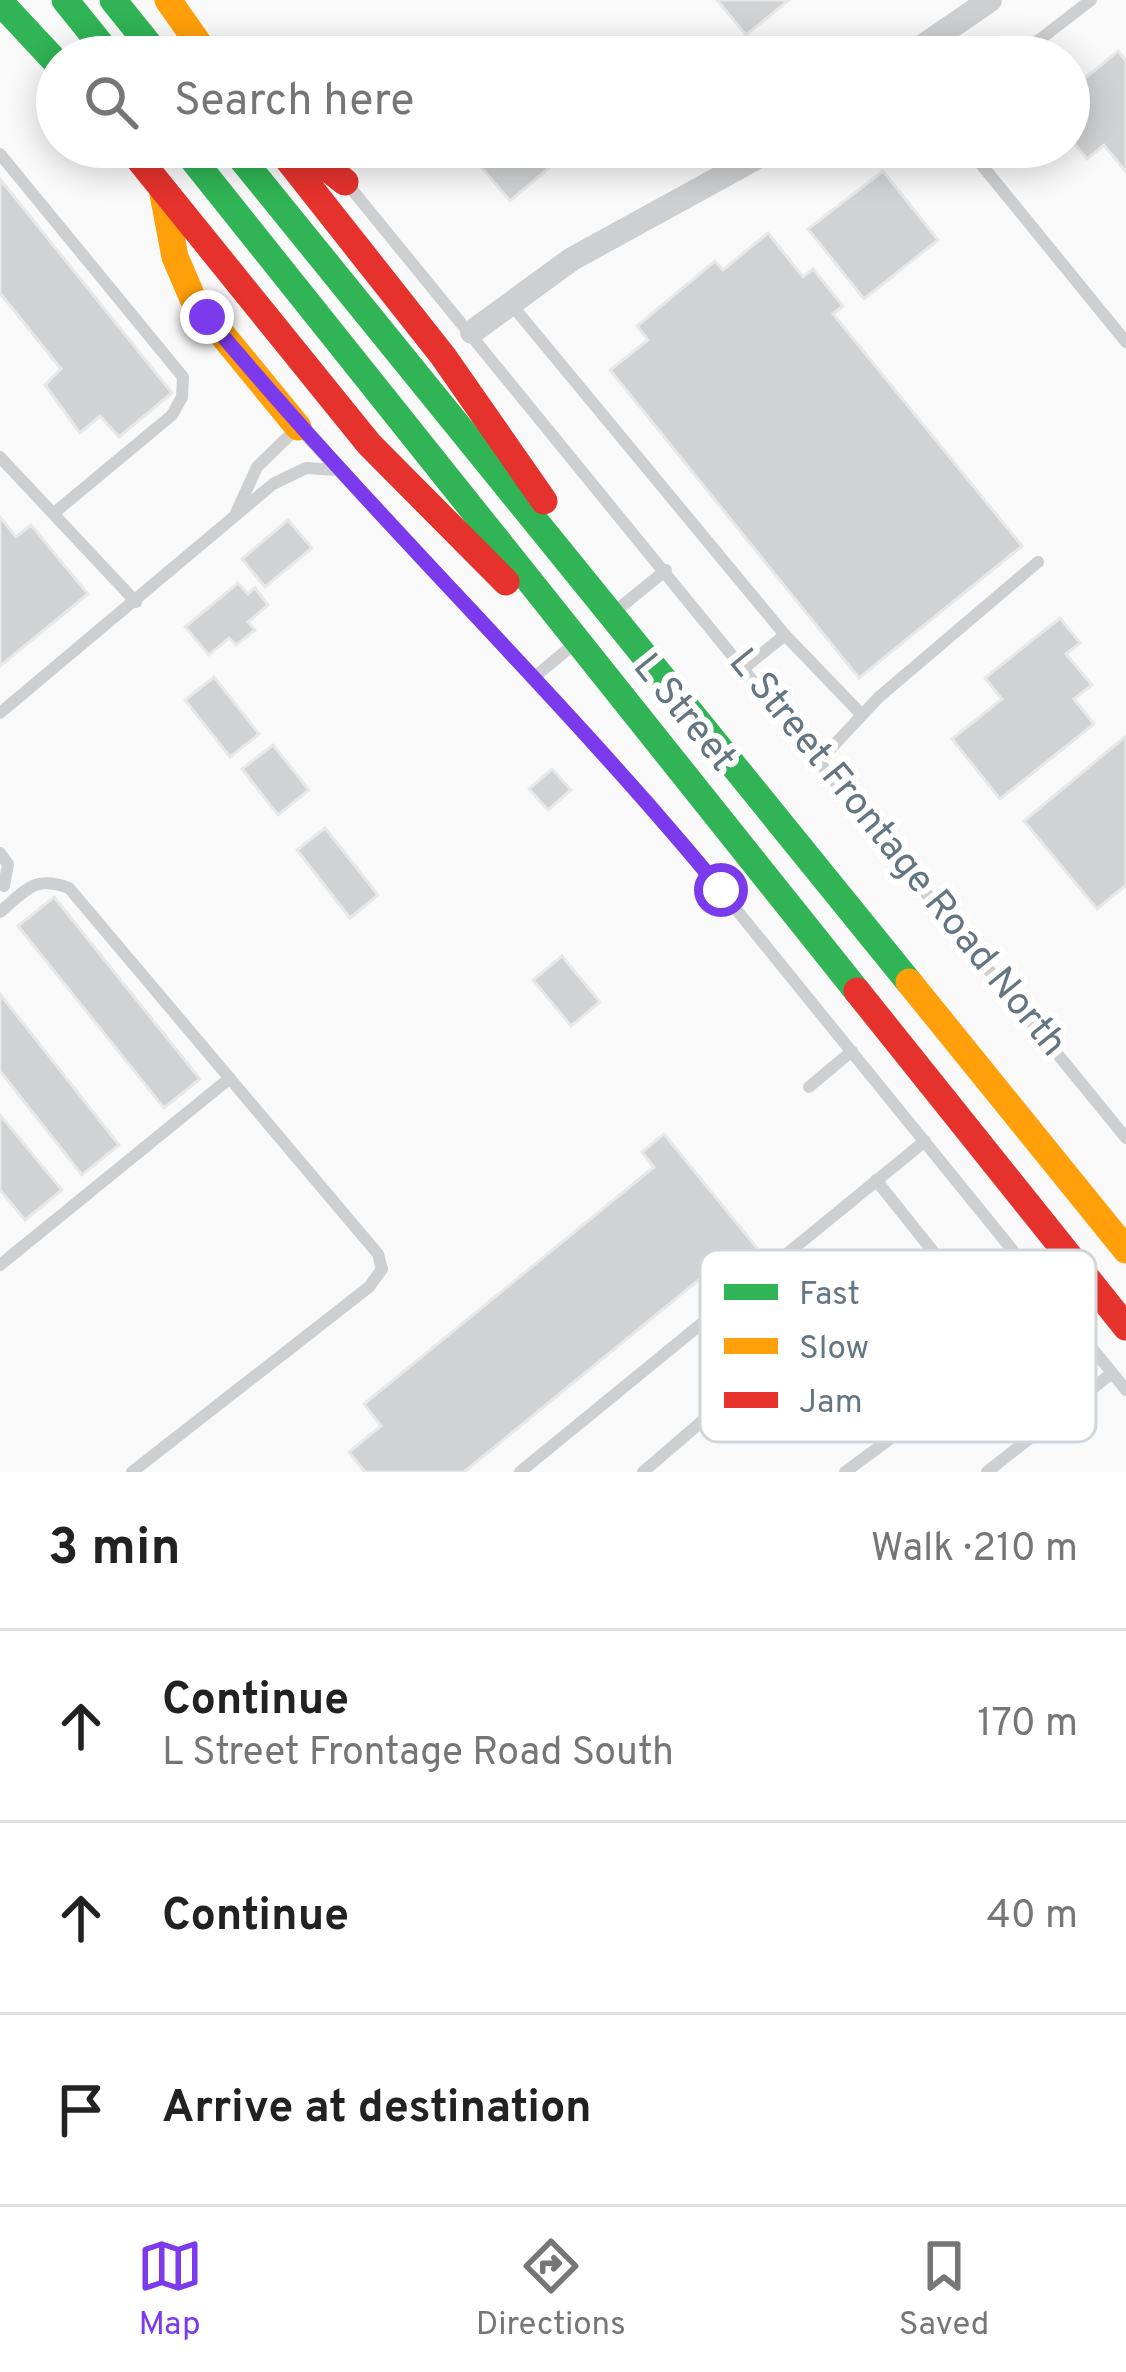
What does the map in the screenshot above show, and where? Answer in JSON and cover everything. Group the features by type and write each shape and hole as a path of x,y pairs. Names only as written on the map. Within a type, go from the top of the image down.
{"main road":[{"path":"65,0 94,36"},
{"path":"113,0 142,36"},
{"path":"168,0 193,36"},
{"path":"0,2 36,41"},
{"path":"146,168 369,444 450,530 576,643"},
{"name":"L Street","path":"200,168 1064,1250"},
{"name":"L Street","path":"249,168 1126,1250"},
{"path":"294,168 486,414 613,613"},
{"path":"327,168 345,182"},
{"path":"162,189 175,257 194,299 298,427"},
{"name":"L Street","path":"1096,1290 1126,1327"}],"street":[{"path":"938,36 990,0"},
{"path":"472,332 572,259 738,168"}],"lane":[{"path":"1045,36 1091,0"},
{"path":"0,154 183,376 182,397 172,415 54,513"},
{"path":"984,168 1126,342"},
{"name":"L Street Frontage Road North","path":"345,182 1126,1138"},
{"path":"511,303 784,635 862,715"},
{"path":"236,513 256,467 298,427 640,792 1013,1250"},
{"path":"0,457 136,602"},
{"path":"0,713 284,477 306,468 338,470"},
{"path":"819,760 862,715 1038,562"},
{"path":"532,679 665,570"},
{"path":"744,668 784,635"},
{"path":"0,853 8,864 2,885 14,900"},
{"path":"0,912 32,882 48,880 69,888 378,1254 382,1269 368,1287 132,1472"},
{"path":"809,1087 852,1052"},
{"path":"0,1265 230,1078"},
{"path":"791,1250 925,1142"},
{"path":"876,1180 932,1250"},
{"path":"520,1472 700,1324"},
{"path":"1096,1353 1126,1390"},
{"path":"1096,1386 1112,1373"},
{"path":"651,1469 700,1425"},
{"path":"845,1472 886,1442"},
{"path":"987,1472 1025,1442"}],"building":[{"path":"717,0 789,0 746,35"},
{"path":"1118,51 1126,61 1126,172 1104,145 1090,157 1090,74"},
{"path":"482,168 549,168 510,201"},
{"path":"883,171 938,240 864,299 808,229"},
{"path":"0,179 172,393 119,437 100,416 80,433 45,385 61,369 0,293"},
{"path":"768,233 803,277 813,269 843,306 833,314 1022,546 859,678 610,370 648,340 637,326 715,261 723,270"},
{"path":"0,517 16,537 31,525 88,594 0,666"},
{"path":"288,520 312,548 265,587 242,559"},
{"path":"238,583 248,594 255,588 268,605 248,622 255,630 236,645 229,638 209,655 185,627"},
{"path":"1060,618 1080,643 1066,654 1092,685 1074,699 1094,724 1000,799 952,739 1002,699 985,678"},
{"path":"214,677 259,734 230,757 185,700"},
{"path":"1126,736 1126,885 1097,909 1024,821"},
{"path":"273,745 309,790 278,815 242,769"},
{"path":"552,769 571,790 548,810 529,789"},
{"path":"325,828 378,895 350,918 297,850"},
{"path":"54,897 200,1079 164,1108 18,926"},
{"path":"562,956 600,1002 571,1026 533,980"},
{"path":"0,994 119,1145 82,1175 0,1071"},
{"path":"0,1115 62,1190 25,1220 0,1190"},
{"path":"664,1134 757,1248 700,1250 700,1279 464,1472 365,1472 349,1452 381,1426 364,1404 654,1167 642,1152"}],"traffic: fast":[{"path":"65,0 94,36"},
{"path":"113,0 142,36"},
{"path":"0,2 36,41"},
{"path":"200,168 857,991"},
{"path":"249,168 909,982"}],"traffic: slow":[{"path":"168,0 193,36"},
{"path":"163,194 175,257 193,299 298,427"},
{"path":"909,982 1126,1250"}],"traffic: jam":[{"path":"146,168 369,444 506,582"},
{"path":"295,168 443,356 544,501"},
{"path":"327,168 345,182"},
{"path":"857,991 1064,1250"},
{"path":"1096,1290 1126,1327"}],"route":[{"path":"207,317 298,427 631,781 721,890"}]}
